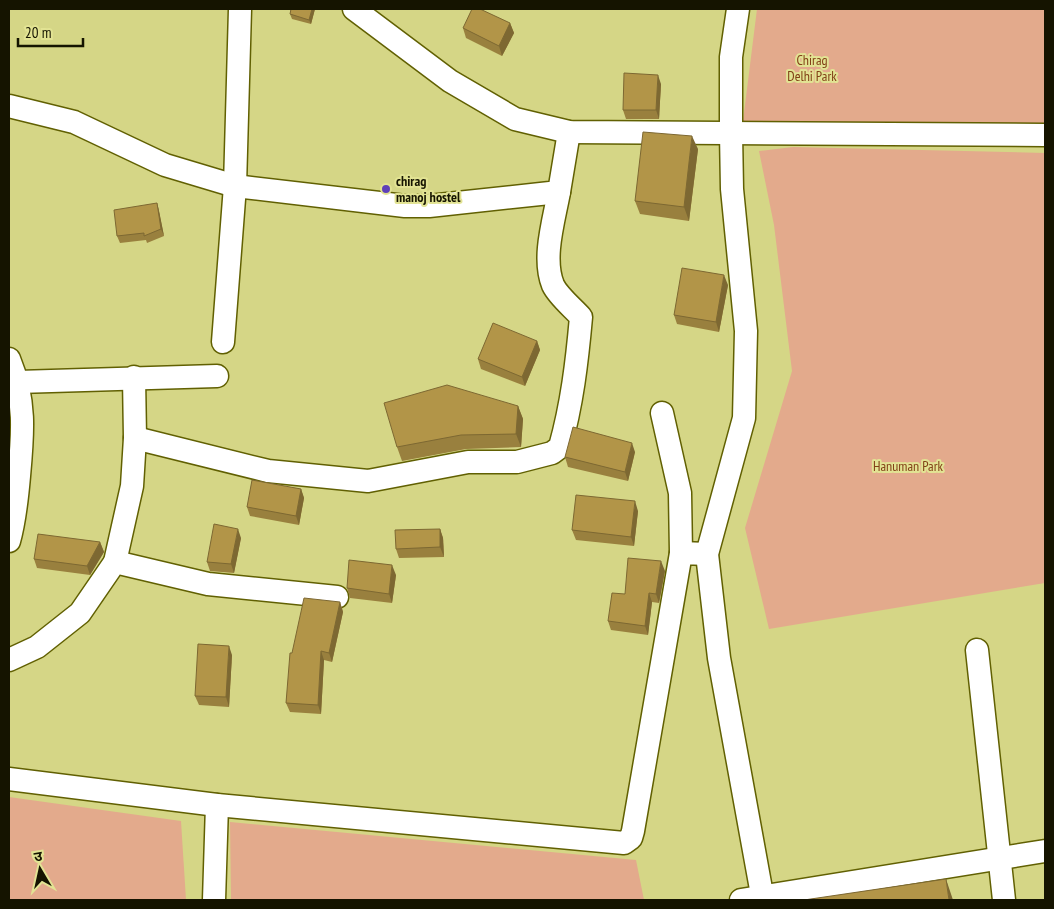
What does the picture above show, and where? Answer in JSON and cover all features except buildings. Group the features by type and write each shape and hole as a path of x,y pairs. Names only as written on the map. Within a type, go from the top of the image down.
{"street":[{"path":"223,342 230,276 235,186 240,9"},
{"path":"354,9 450,81 516,119 569,132 1045,135"},
{"path":"738,9 731,57 731,133 732,189 746,331 744,418 707,554 719,658 763,898"},
{"path":"9,106 74,122 165,165 235,186 405,206 429,206 559,192"},
{"path":"135,438 268,472 368,481 468,462 517,462 552,453 560,448 576,381 581,317 553,286 549,267 550,243 569,132"},
{"path":"9,359 18,382 24,425 14,523 9,541"},
{"path":"18,382 217,376"},
{"path":"9,660 37,647 80,613 114,562 132,486 135,438 134,378"},
{"path":"9,780 217,805 624,843 631,838 633,831 681,553 680,493 662,413"},
{"path":"681,553 707,554"},
{"path":"114,562 208,584 338,597"},
{"path":"976,650 1004,900"},
{"path":"214,900 217,805"},
{"path":"741,900 763,898 1045,851"}],"green space":[{"name":"Chirag Delhi Park","path":"757,9 1045,9 1045,124 742,129"},
{"name":"Hanuman Park","path":"793,147 1045,153 1045,583 769,629 745,528 792,371 774,225 759,151"},
{"path":"9,797 181,821 186,900 9,900"},
{"path":"230,822 636,860 644,900 231,900"}],"place":[{"name":"chirag manoj hostel","path":"386,189"}]}
